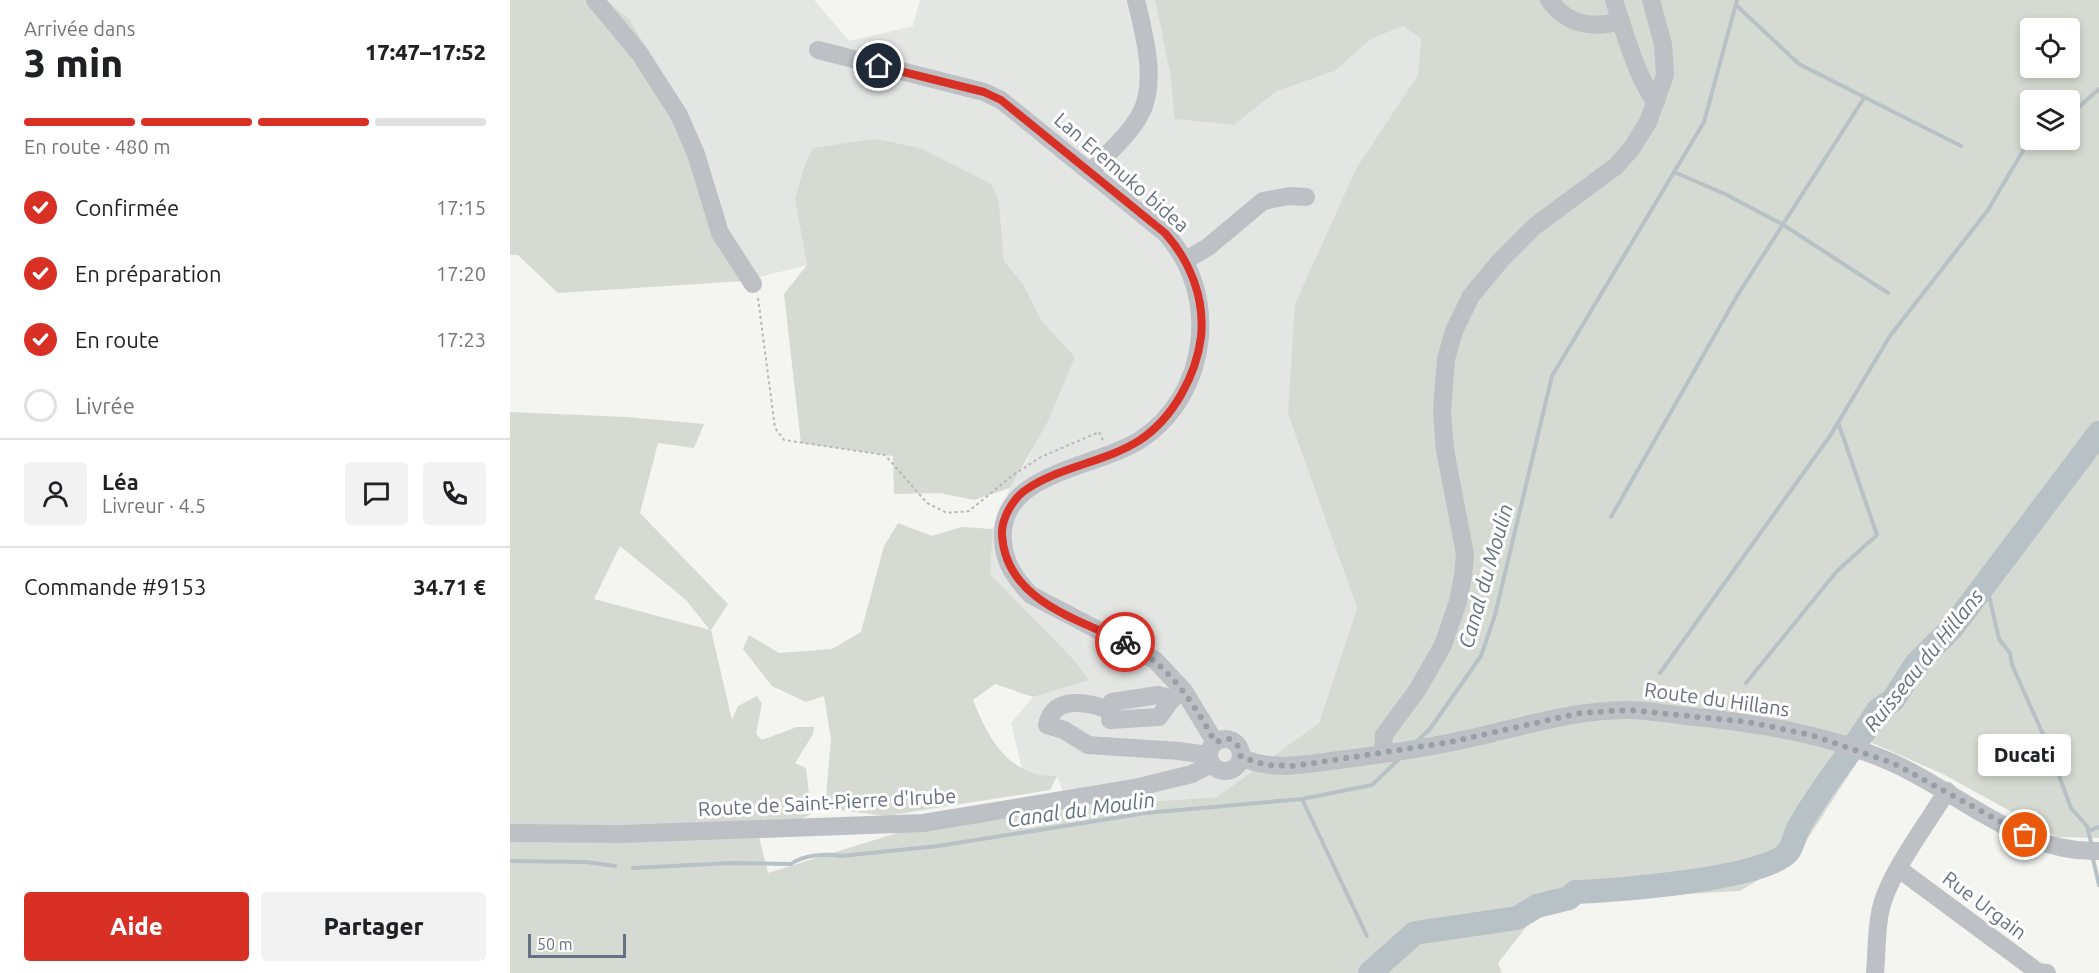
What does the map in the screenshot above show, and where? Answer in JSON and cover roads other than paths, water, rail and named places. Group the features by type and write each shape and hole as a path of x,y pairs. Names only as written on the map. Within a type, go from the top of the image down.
{"street":[{"path":"595,0 640,54 679,115 696,154 720,233 753,284"},
{"path":"1090,171 1134,124 1146,98 1146,48 1136,0"},
{"path":"1549,0 1559,13 1579,24 1603,26 1621,21"},
{"path":"1614,0 1639,73 1648,93 1656,102"},
{"path":"1178,695 1158,695 1112,702 1111,711 1097,705 1070,702 1052,712 1047,725 1064,730 1088,745 1212,754 1224,739 1234,742 1241,757 1266,765 1294,766 1383,754 1384,735 1418,689 1443,645 1458,602 1463,576 1466,554 1445,450 1442,411 1446,359 1454,332 1471,296 1500,261 1535,226 1616,166 1632,148 1648,122 1665,75 1664,44 1651,0"},
{"name":"Lan Eremuko bidea","path":"818,50 984,92 1021,114 1165,233 1186,260 1199,298 1201,314 1200,346 1185,387 1158,425 1139,441 1026,489 1008,511 1002,530 1008,565 1018,582 1031,595 1148,656 1169,674 1178,695 1212,754"},
{"path":"1186,260 1208,247 1263,201 1290,196 1306,197"},
{"name":"Route du Hillans","path":"1383,754 1580,713 1629,710 1748,722 1811,735 1893,763 2038,840 2094,851"},
{"name":"Route de Saint-Pierre d'Irube","path":"510,833 622,834 923,823 1135,788 1192,774 1212,754 1225,771 1236,767 1241,757"},
{"path":"1875,973 1880,912 1899,869 1947,791"},
{"name":"Rue Urgain","path":"1899,869 2038,972 2047,973"}],"waterway":[{"name":"Canal du Moulin","path":"1416,742 1430,729 1481,656 1495,615 1552,376 1704,122 1737,0"},
{"path":"1736,5 1799,64 1961,146"},
{"path":"2080,106 2099,89"},
{"path":"1611,517 1737,296 1864,98"},
{"path":"1660,673 1830,436 1890,336 1988,210 2023,150"},
{"path":"1674,172 1725,194 1782,224 1888,293"},
{"path":"1746,683 1837,571 1877,535 1838,422"},
{"name":"Ruisseau du Hillans","path":"1370,973 1415,933 1517,918 1537,906 1569,898 1575,892 1688,882 1751,870 1774,861 1788,852 1808,812 1878,710 1893,700 1916,664 1952,628 2099,433"},
{"path":"1986,583 1999,639 2010,653 2012,665 2046,741 2071,808 2087,826 2091,842"},
{"name":"Canal du Moulin","path":"633,868 731,863 791,864 815,856 841,856 938,846 1146,813 1302,799 1372,785 1400,758"},
{"path":"1302,799 1367,936"},
{"path":"2088,831 2099,827"},
{"path":"2093,859 2099,885"},
{"name":"Canal du Moulin","path":"510,861 586,862 615,866"}],"place":[{"name":"Ducati","path":"2025,835"}]}
